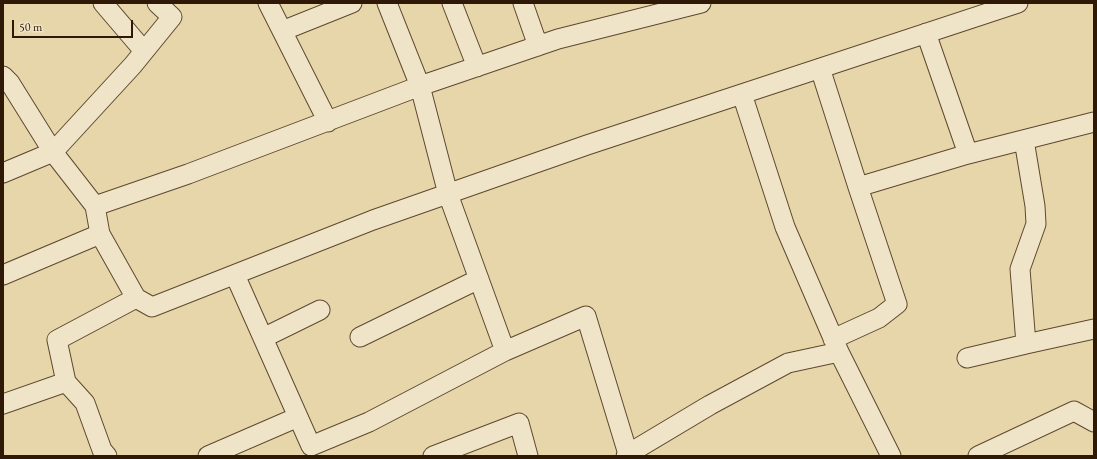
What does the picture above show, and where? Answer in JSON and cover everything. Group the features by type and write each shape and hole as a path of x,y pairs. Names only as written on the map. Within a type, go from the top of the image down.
{"street":[{"path":"103,3 144,51"},
{"path":"3,173 53,152 144,51 172,17 157,3"},
{"path":"268,3 328,122"},
{"path":"282,31 352,3"},
{"path":"387,3 420,86 448,194 506,351"},
{"path":"452,3 477,67"},
{"path":"524,3 538,46"},
{"path":"95,206 188,174 420,86 558,39 654,9 701,3"},
{"path":"3,76 10,83 53,152 95,206 100,234 136,298 152,308 373,220 742,94 1018,3"},
{"path":"926,33 968,154"},
{"path":"235,275 311,446 369,422 506,351 586,316 627,455 710,405 788,363 836,345 879,318 897,304 820,68"},
{"path":"742,94 785,227 836,345 891,456"},
{"path":"858,187 968,154 1094,122"},
{"path":"1024,140 1035,206 1036,224 1020,269 1026,344"},
{"path":"3,275 100,234"},
{"path":"360,337 479,278"},
{"path":"101,454 86,403 66,382 57,340 136,298"},
{"path":"263,338 320,310"},
{"path":"967,358 1094,329"},
{"path":"3,404 66,382"},
{"path":"978,456 1074,411 1094,422"},
{"path":"208,456 298,417"},
{"path":"433,456 519,424 528,456"}]}
